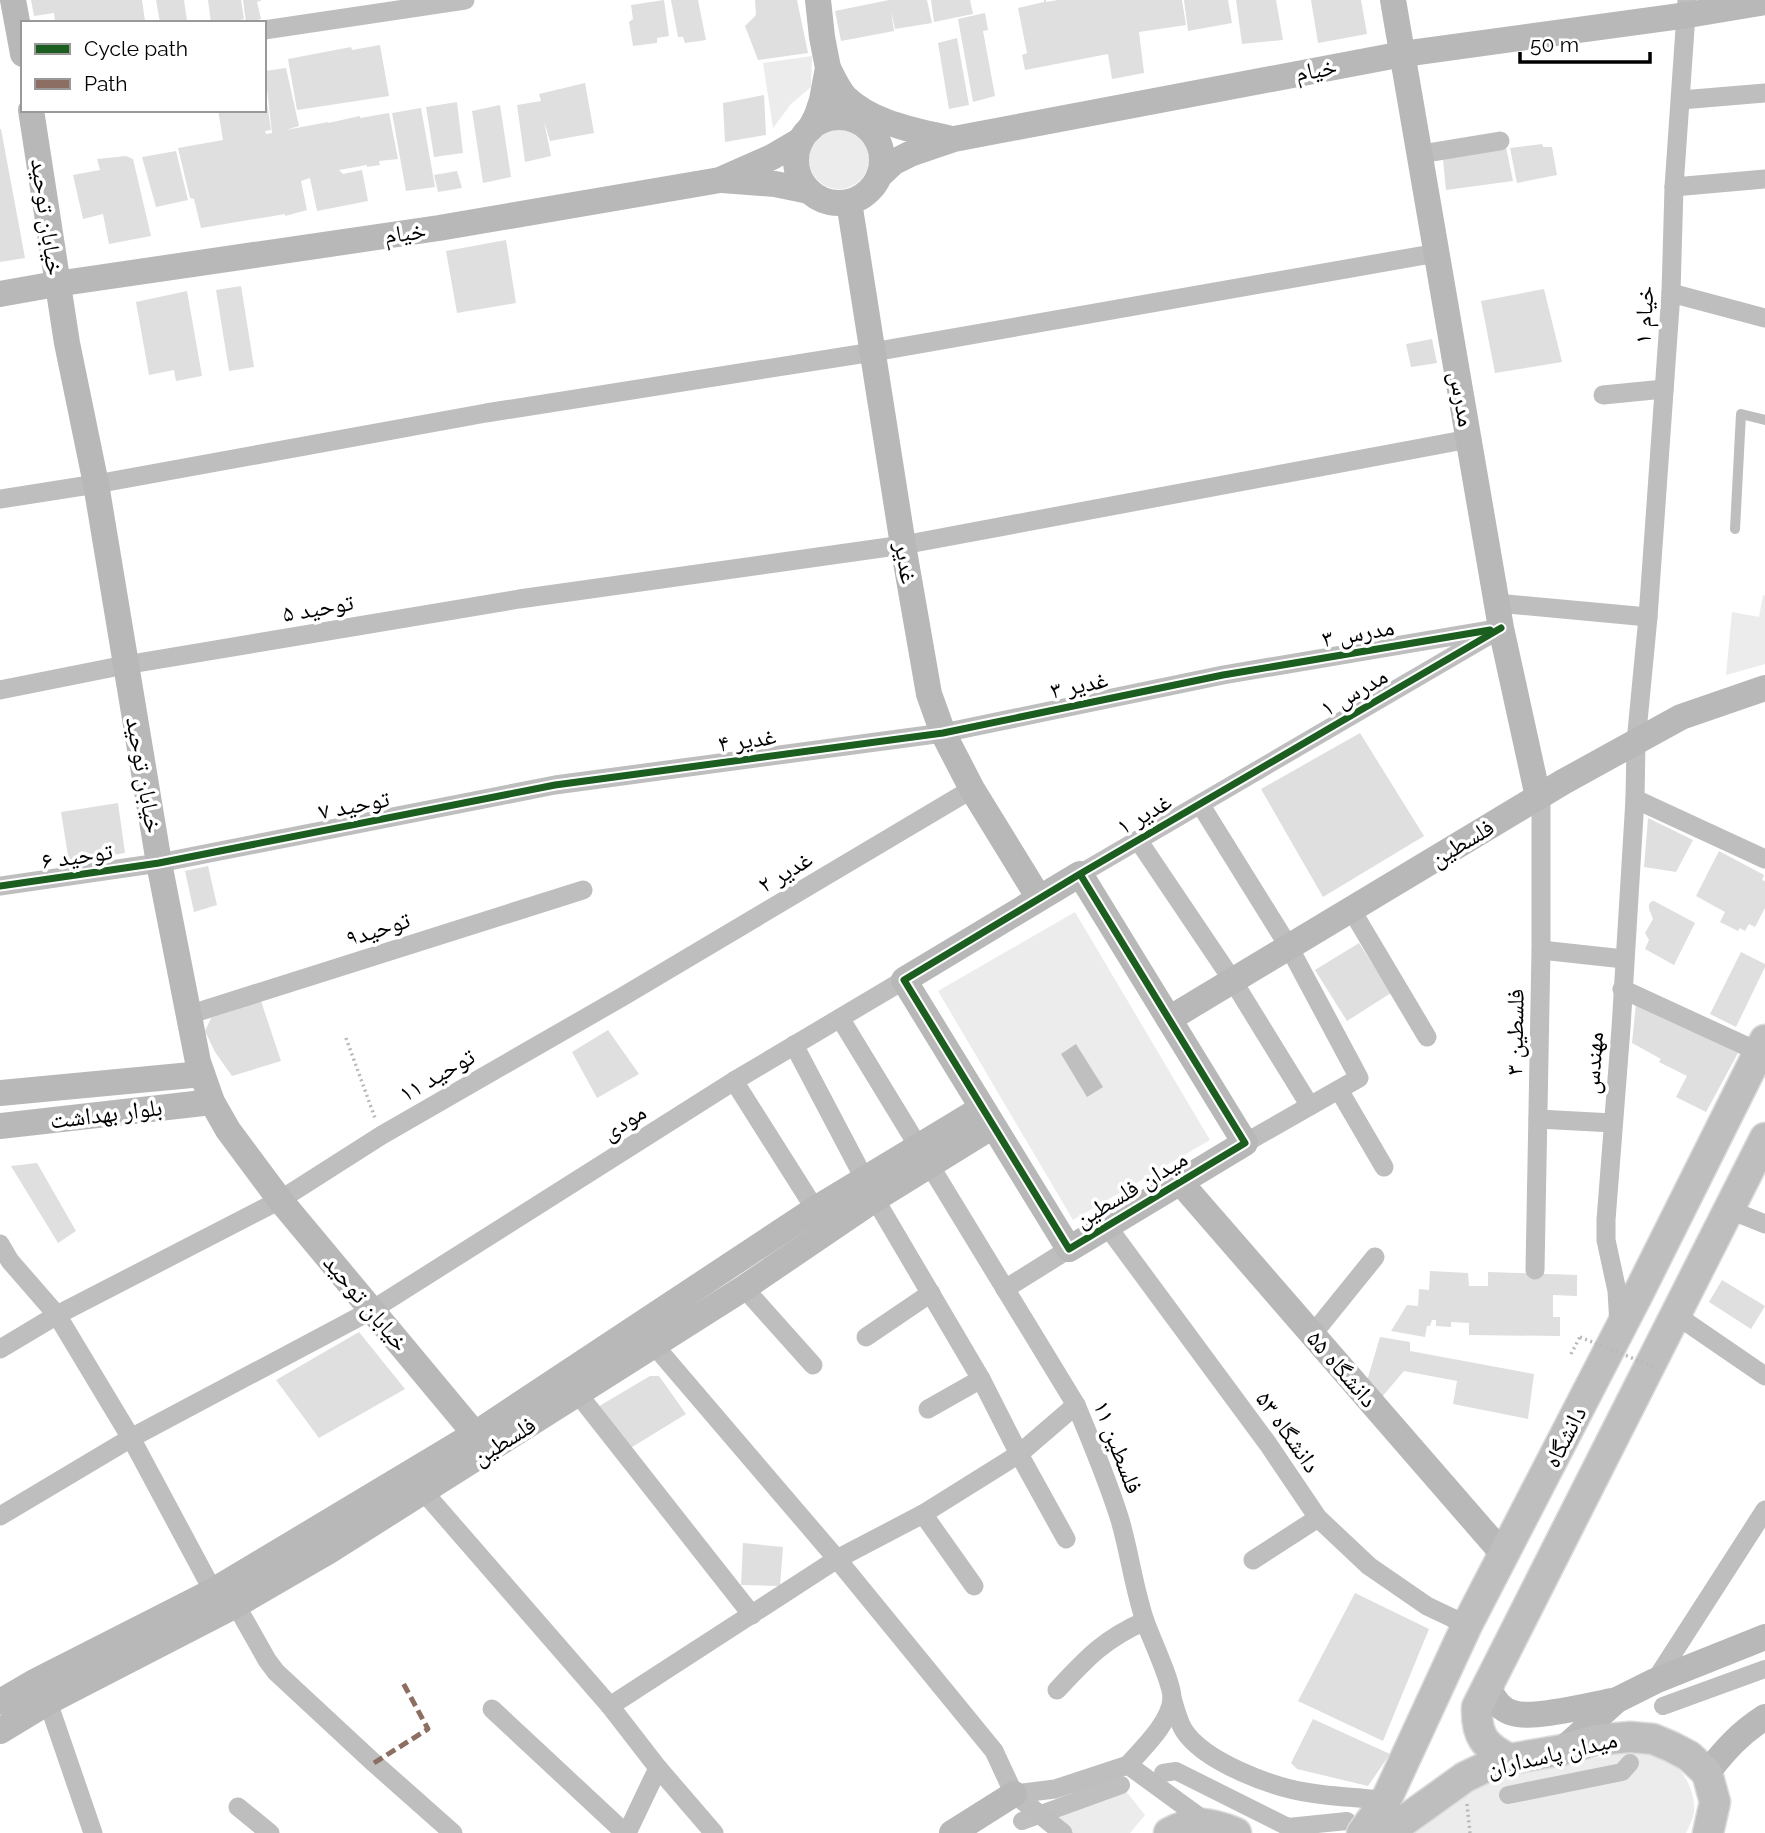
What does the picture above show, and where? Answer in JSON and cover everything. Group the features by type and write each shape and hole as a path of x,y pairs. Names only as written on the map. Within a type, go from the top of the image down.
{"main road":[{"name":"دانشگاه","path":"1362,1833 1386,1800 1467,1625 1762,1046"},
{"name":"دانشگاه","path":"1510,1759 1482,1740 1476,1723 1477,1707 1765,1138"},
{"name":"میدان پاسداران","path":"1387,1833 1465,1777 1484,1768 1510,1759 1562,1750 1596,1740 1630,1737 1653,1739 1689,1756 1707,1773"},
{"path":"1707,1773 1715,1802 1708,1833"},
{"path":"1169,1833 1186,1825 1223,1829"}],"street":[{"path":"13,0 21,43"},
{"path":"266,30 465,0"},
{"path":"818,0 828,68 845,96 862,110 903,128 954,139"},
{"name":"مدرس","path":"1393,0 1499,616 1539,796"},
{"name":"خیام","path":"879,176 894,162 910,154 954,139 1403,54 1687,7 1765,2"},
{"name":"خیام ۱","path":"1636,742 1648,617 1671,293 1674,187 1687,7"},
{"path":"805,134 822,121 835,117 864,125 874,135 881,149 879,176 872,188 849,202 834,203 809,191 796,167 796,153 805,134 817,115 828,68"},
{"path":"1681,100 1765,93"},
{"name":"خیابان توحید","path":"31,112 66,343 96,484 159,863 202,1074 212,1102 228,1130 280,1200 475,1433"},
{"name":"خیام","path":"0,293 439,228 720,180 778,153 805,134"},
{"path":"1420,154 1500,141"},
{"path":"1674,187 1765,179"},
{"path":"720,180 775,184 809,191"},
{"name":"غدیر","path":"849,202 929,694 943,733 972,789 1039,898"},
{"path":"0,499 486,413 873,352 1437,253"},
{"path":"1671,293 1765,318"},
{"path":"1602,395 1664,389"},
{"name":"توحید ۵","path":"0,690 125,665 519,599 903,545 1469,439"},
{"name":"مدرس ۳","path":"1223,675 1499,616 1648,617"},
{"name":"مدرس ۱","path":"1227,788 1499,616"},
{"name":"غدیر ۳","path":"943,733 1223,675"},
{"name":"فلسطین","path":"1169,1019 1539,796 1681,717 1765,688"},
{"name":"غدیر ۴","path":"555,785 943,733"},
{"name":"مهندس","path":"1620,1329 1617,1291 1606,1240 1606,1220 1635,799 1636,742"},
{"name":"توحید ۷","path":"159,863 555,785"},
{"name":"غدیر ۱","path":"1080,874 1227,788"},
{"name":"غدیر ۲","path":"622,997 972,789"},
{"name":"فلسطین ۳","path":"1535,1270 1541,950 1539,796"},
{"path":"1635,799 1765,859"},
{"path":"904,980 1080,874 1245,1143 1339,1090 1359,1078 1289,947 1200,804"},
{"path":"1138,840 1233,981 1310,1106"},
{"name":"توحید ۶","path":"0,886 159,863"},
{"name":"توحید۹","path":"188,1015 583,890"},
{"path":"1351,909 1427,1037"},
{"path":"1541,950 1624,959"},
{"name":"مودی","path":"0,1516 131,1438 372,1310 734,1081 904,980"},
{"name":"میدان فلسطین","path":"904,980 1069,1249 1245,1143"},
{"path":"1622,989 1762,1046"},
{"name":"توحید ۱۱","path":"0,1349 57,1315 280,1200 382,1135 622,997"},
{"name":"فلسطین ۱۱","path":"839,1018 1076,1405 1102,1467 1120,1520 1145,1621 1167,1678 1182,1728 1195,1743 1219,1761 1252,1777 1308,1793 1386,1800"},
{"path":"794,1045 870,1189 981,1379 1018,1454 1066,1539"},
{"name":"بلوار بهداشت","path":"0,1093 202,1074"},
{"path":"734,1081 815,1209"},
{"path":"1339,1090 1384,1167"},
{"name":"بلوار بهداشت","path":"0,1126 212,1102"},
{"name":"فلسطین","path":"0,1731 42,1691 212,1591 423,1491 744,1288 870,1189 988,1117"},
{"path":"1538,1119 1614,1123"},
{"name":"دانشگاه ۵۵","path":"1180,1182 1504,1555"},
{"name":"فلسطین","path":"0,1702 42,1691 236,1605 322,1540 475,1433 815,1209 870,1189"},
{"path":"1730,1209 1765,1224"},
{"name":"دانشگاه ۵۳","path":"1107,1226 1268,1444 1318,1518 1369,1566 1427,1606 1467,1625"},
{"path":"1005,1289 1069,1249"},
{"path":"3,1257 57,1315 131,1438 212,1591"},
{"path":"1312,1335 1375,1257"},
{"path":"744,1288 813,1365"},
{"path":"866,1337 930,1293"},
{"path":"1676,1315 1765,1376"},
{"path":"654,1345 837,1559 994,1751 1014,1794 1063,1833"},
{"path":"928,1409 981,1379"},
{"path":"578,1394 752,1615"},
{"path":"610,1706 837,1559 923,1514 1018,1454 1076,1405"},
{"path":"423,1491 610,1706 658,1768 714,1833"},
{"path":"1654,1681 1765,1510"},
{"path":"923,1514 974,1586"},
{"path":"1253,1560 1318,1518"},
{"path":"236,1605 276,1672 453,1833"},
{"path":"1057,1690 1090,1654 1114,1636 1145,1621"},
{"path":"1562,1750 1617,1700 1654,1681 1765,1637"},
{"path":"1487,1687 1498,1704 1511,1713 1527,1715 1617,1700"},
{"path":"42,1691 93,1833"},
{"path":"952,1833 1014,1794 1055,1789 1128,1765 1151,1740 1166,1717 1172,1698"},
{"path":"492,1709 626,1833 658,1768"},
{"path":"1707,1773 1728,1746 1765,1717"},
{"path":"1128,1765 1223,1829"},
{"path":"1715,1802 1717,1833"},
{"path":"238,1807 270,1833"}],"lane":[{"path":"1735,529 1741,414 1765,420"}],"path":[{"path":"346,1038 382,1135"},
{"path":"1571,1354 1580,1337 1657,1368"}],"shaded area":[{"path":"812,56 811,87 791,104 773,128 763,63"},
{"path":"839,129 856,134 864,142 869,159 864,176 856,184 839,189 822,184 814,176 809,159 814,142 822,134"},
{"path":"1763,595 1765,664 1726,675 1732,612 1759,617"},
{"path":"1075,912 1210,1140 1073,1220 938,991"},
{"path":"1076,1044 1103,1087 1087,1097 1061,1054"},
{"path":"1638,1751 1655,1751 1671,1760 1689,1784 1694,1803 1691,1823 1686,1833 1409,1833 1482,1784 1561,1763"},
{"path":"1125,1790 1145,1815 1130,1833 1059,1833 1053,1820"}],"building":[{"path":"31,0 142,0 145,21 55,21 54,13 34,16"},
{"path":"156,0 184,0 187,21 160,21"},
{"path":"208,0 241,0 244,19 211,21"},
{"path":"243,0 262,0 257,2 261,19 246,21"},
{"path":"664,0 669,36 657,38 657,43 633,46 629,22 633,19 631,5"},
{"path":"671,0 698,0 706,40 685,43 683,37 678,37"},
{"path":"755,0 797,0 808,53 758,60 745,26 756,15"},
{"path":"889,0 927,0 932,23 895,29 891,11 894,31 841,41 835,11"},
{"path":"931,0 970,0 973,14 934,22"},
{"path":"1044,0 1182,0 1186,25 1139,32 1144,73 1112,79 1108,54 1025,70 1022,55 1027,53 1018,8"},
{"path":"1184,0 1228,0 1232,23 1188,31"},
{"path":"1236,0 1276,0 1283,40 1242,44"},
{"path":"1311,0 1361,0 1367,34 1318,43"},
{"path":"985,13 988,30 983,31 995,96 973,102 958,19"},
{"path":"957,38 969,105 949,109 938,43"},
{"path":"380,45 389,96 297,110 288,59 351,47 352,50"},
{"path":"286,68 299,126 286,130 389,113 398,159 379,161 380,165 339,170 343,174 362,170 368,201 317,211 310,178 301,181 307,210 285,216 201,228 194,199 190,198 178,148 223,140 218,112 266,112 266,96 271,130 265,131 266,134 272,133 266,71"},
{"path":"585,83 594,133 550,141 544,121 551,156 525,162 517,105 541,101 539,94"},
{"path":"764,95 766,135 725,142 723,103"},
{"path":"457,102 463,153 434,157 426,107"},
{"path":"500,105 511,177 483,183 472,111"},
{"path":"421,108 435,187 406,191 392,113"},
{"path":"0,129 25,258 0,262"},
{"path":"1542,144 1543,147 1552,147 1557,175 1517,183 1510,148"},
{"path":"1506,147 1513,181 1446,190 1443,160 1448,156"},
{"path":"176,151 188,200 156,207 142,157"},
{"path":"126,156 133,159 151,236 109,244 103,214 83,219 73,175 100,170 97,159"},
{"path":"457,171 462,188 438,192 434,175"},
{"path":"506,240 516,303 457,313 446,251"},
{"path":"241,286 254,367 229,371 216,290"},
{"path":"1544,289 1562,362 1495,373 1481,301"},
{"path":"187,291 202,376 176,381 174,370 149,375 136,302"},
{"path":"1432,339 1437,363 1411,367 1406,344"},
{"path":"1360,733 1424,836 1323,897 1261,789"},
{"path":"118,803 125,853 69,862 61,812"},
{"path":"1648,818 1693,840 1676,872 1644,867"},
{"path":"1719,851 1764,875 1762,880 1765,881 1765,908 1755,927 1749,924 1745,931 1740,928 1738,931 1720,922 1725,912 1696,896"},
{"path":"208,866 217,905 194,912 185,871"},
{"path":"1652,901 1695,923 1674,965 1645,949 1649,940 1645,933 1653,919 1649,909"},
{"path":"1359,943 1391,993 1347,1021 1315,970"},
{"path":"1741,952 1765,964 1765,967 1736,1027 1710,1014"},
{"path":"261,1001 281,1061 232,1076 215,1052 205,1031 211,1018"},
{"path":"1636,1003 1738,1053 1706,1112 1676,1097 1687,1076 1659,1062 1661,1059 1632,1043"},
{"path":"608,1030 639,1074 597,1098 572,1052"},
{"path":"37,1163 76,1231 58,1243 11,1166"},
{"path":"1430,1271 1468,1273 1469,1286 1488,1286 1488,1272 1577,1275 1577,1296 1553,1295 1553,1317 1560,1317 1560,1336 1469,1335 1469,1323 1451,1322 1451,1327 1436,1326 1436,1320 1432,1320 1430,1326 1427,1326 1425,1337 1391,1331 1407,1305 1418,1306 1419,1289 1429,1290"},
{"path":"1722,1280 1765,1306 1751,1329 1709,1302"},
{"path":"359,1332 405,1389 319,1438 276,1380"},
{"path":"1380,1337 1410,1342 1410,1351 1534,1374 1528,1419 1453,1404 1457,1381 1404,1371 1381,1398 1366,1384"},
{"path":"650,1376 659,1376 686,1414 624,1452 596,1408"},
{"path":"743,1543 783,1547 780,1586 741,1585"},
{"path":"1355,1593 1429,1629 1383,1741 1298,1701"},
{"path":"1313,1719 1390,1754 1368,1786 1297,1769 1291,1763"}],"waterway":[{"path":"1663,1706 1765,1669"},
{"path":"1508,1795 1622,1772 1630,1763"},
{"path":"1163,1773 1176,1771 1288,1827 1347,1821"},
{"path":"1022,1821 1121,1785"}],"marked path":[{"path":"374,1763 428,1729 402,1681"}],"cycle path":[{"path":"1080,874 1245,1143 1069,1249 904,980 1080,874 1501,628"},
{"path":"0,886 159,863 555,785 943,733 1223,675 1490,630"}]}
